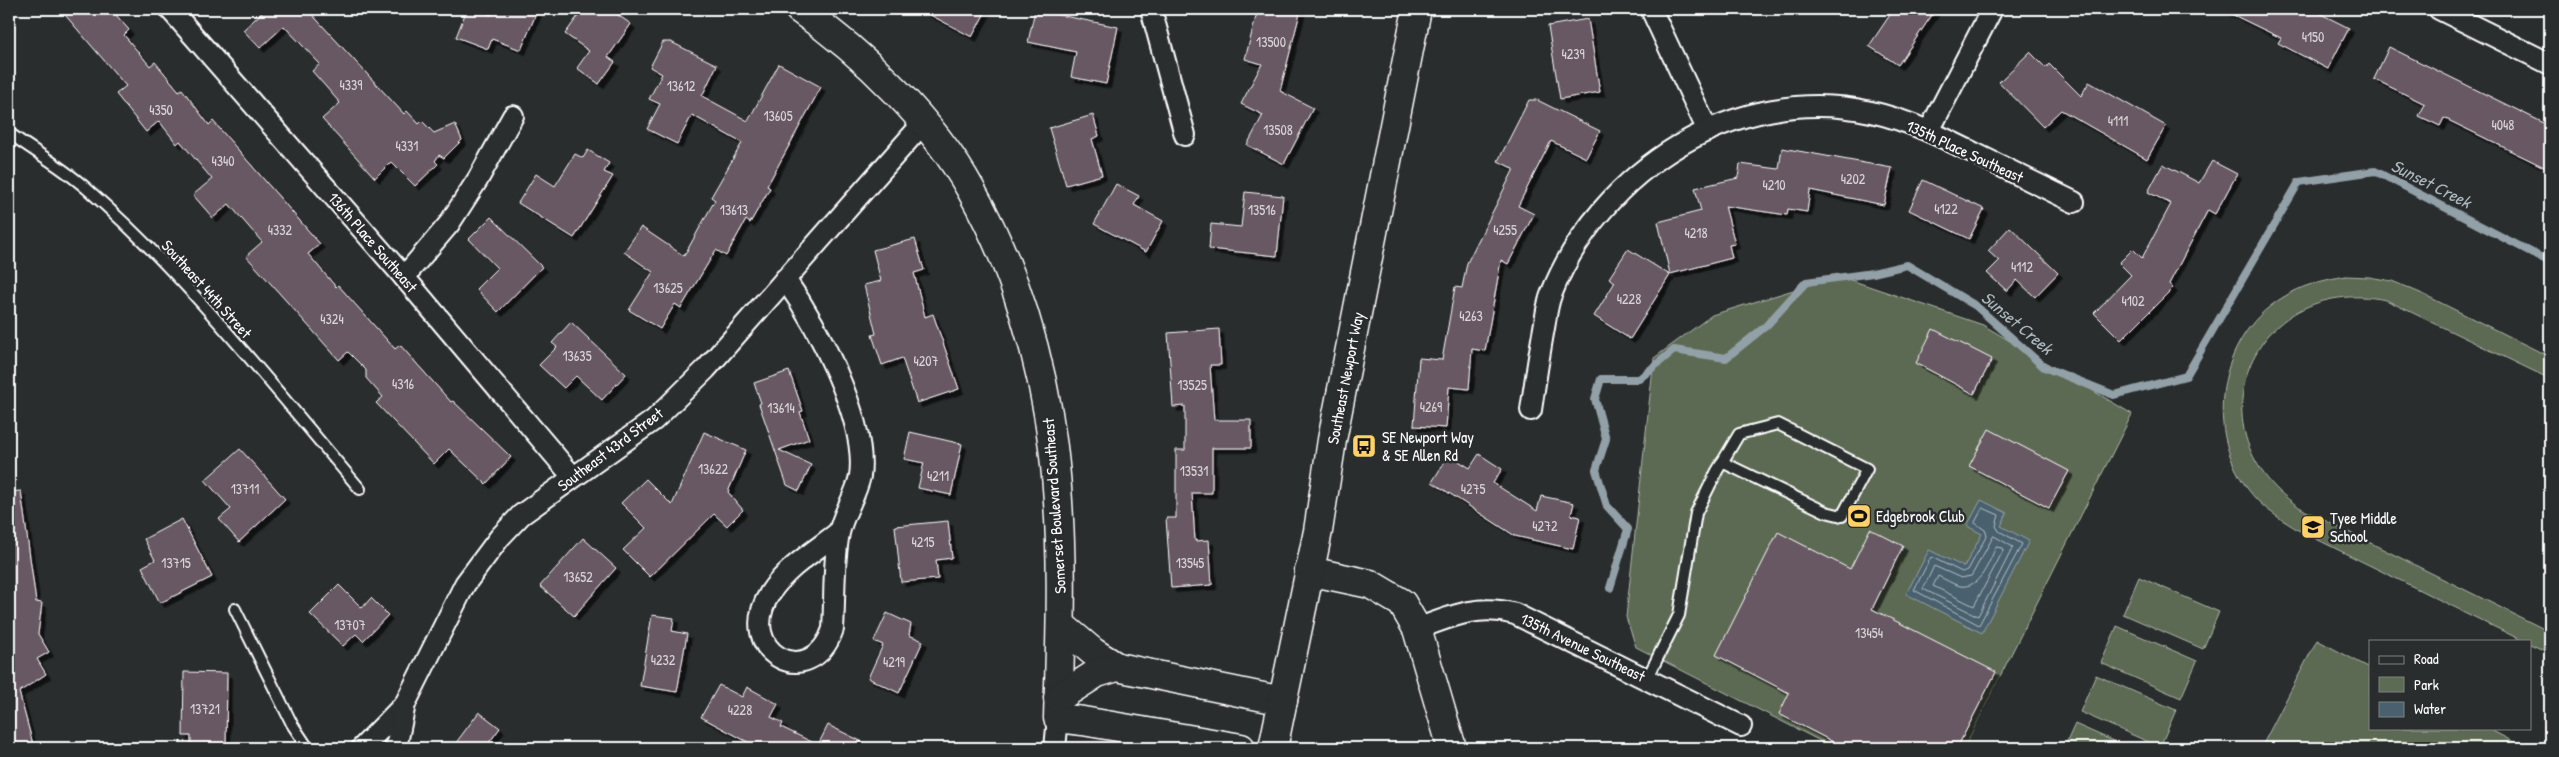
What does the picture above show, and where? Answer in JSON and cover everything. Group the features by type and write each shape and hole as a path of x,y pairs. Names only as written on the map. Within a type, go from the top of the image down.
{"street":[{"name":"136th Place Southeast","path":"170,9 404,277 573,477"},
{"name":"Somerset Boulevard Southeast","path":"799,9 866,62 924,122 971,189 999,248 1027,322 1044,386 1053,448 1062,595 1058,708"},
{"path":"1151,9 1185,134"},
{"name":"Southeast Newport Way","path":"1273,748 1417,9"},
{"path":"1650,9 1708,130"},
{"path":"1929,131 1992,9"},
{"path":"2439,9 2550,64"},
{"name":"135th Place Southeast","path":"1531,410 1550,296 1568,258 1595,219 1628,183 1672,148 1708,130 1756,113 1795,105 1831,104 1873,112 1929,131 2074,202"},
{"path":"404,277 449,224 478,179 513,116"},
{"name":"Southeast 43rd Street","path":"396,748 405,704 455,601 482,559 521,515 654,420 706,369 924,122"},
{"path":"785,279 807,310 821,337 852,414 860,447 860,476 852,502 839,532 833,629 829,640 822,651 807,661 794,662 774,656 766,645 759,628 760,614 771,592 786,575 839,532"},
{"path":"1309,571 1370,584 1402,603 1417,629 1452,748"},
{"name":"135th Avenue Southeast","path":"1417,629 1456,614 1497,609 1533,622 1741,726"},
{"path":"1061,625 1093,652 1117,667 1283,701"},
{"path":"1055,748 1058,708 1097,673 1117,667"},
{"name":"Southeast 43rd Street","path":"362,748 405,704"},
{"path":"1058,708 1083,721 1240,748"}],"lane":[{"name":"Southeast 44th Street","path":"9,132 84,186 151,250 225,330 360,489"},
{"path":"1647,678 1679,615 1696,513 1722,462 1739,434 1778,424 1867,469 1842,516 1826,512 1722,462"},
{"path":"235,609 292,724 308,748"}],"green space":[{"name":"Edgebrook Club","path":"1839,276 1983,325 2132,414 1964,748 1834,748 1636,647 1626,617 1654,358 1712,315"},
{"path":"2346,276 2369,277 2392,281 2425,295 2550,357 2550,379 2386,300 2339,298 2299,311 2269,335 2249,367 2242,404 2247,442 2268,479 2304,510 2550,632 2550,653 2532,645 2532,640 2521,640 2298,530 2277,517 2258,501 2240,477 2228,451 2223,422 2223,394 2229,365 2241,339 2259,316 2282,298 2297,290 2329,279"},
{"path":"2139,577 2219,612 2203,649 2123,614"},
{"path":"2117,626 2197,661 2181,698 2101,663"},
{"path":"2317,640 2369,667 2369,730 2491,730 2525,748 2261,748"},
{"path":"2096,675 2176,710 2160,747 2080,712"},
{"path":"2075,724 2129,748 2064,748"}],"water":[{"path":"1981,500 2007,513 2001,526 2029,541 1982,633 1906,594 1929,550 1964,567 1982,534 1967,526"}],"building":[{"path":"60,9 111,9 129,30 124,35 150,66 155,62 179,91 182,89 209,125 213,121 320,244 308,254 336,287 338,285 395,349 400,345 451,402 453,401 511,457 486,484 449,449 434,464 376,403 383,397 366,378 366,370 348,352 339,360 246,256 262,242 229,204 213,218 193,195 212,179 180,141 177,144 159,121 146,132 116,94 126,86"},
{"path":"266,9 307,9 404,114 407,111 419,124 422,121 434,133 455,124 462,140 444,158 439,155 435,161 438,164 415,186 391,162 375,178 322,119 340,103 312,71 320,64 284,26 260,48 243,30"},
{"path":"467,9 476,9 491,15 493,9 538,9 521,50 492,39 488,49 456,37"},
{"path":"583,9 609,9 631,24 608,57 615,62 599,84 577,68 589,51 565,34"},
{"path":"919,9 987,9 972,37"},
{"path":"1258,9 1301,9 1280,91 1313,108 1284,164 1247,145 1263,115 1241,104 1262,64 1245,59"},
{"path":"1894,9 1936,9 1898,65 1869,46"},
{"path":"2221,9 2311,9 2349,28 2328,69 2278,43 2281,38"},
{"path":"1035,10 1118,27 1106,84 1071,77 1076,52 1028,42"},
{"path":"1588,19 1600,92 1560,99 1548,26"},
{"path":"663,42 671,42 717,65 702,96 748,121 779,64 821,87 767,186 770,188 750,223 746,220 726,256 716,250 681,308 675,304 660,329 629,310 653,272 624,252 641,227 684,256 715,200 711,197 742,143 692,115 677,144 647,129 660,104 649,99 662,74 650,67"},
{"path":"2389,47 2550,126 2550,170 2444,118 2440,126 2419,116 2425,104 2374,79"},
{"path":"2030,52 2046,68 2049,64 2081,96 2089,82 2166,126 2147,159 2061,110 2043,127 1999,82"},
{"path":"1529,100 1537,100 1600,131 1586,158 1551,141 1518,206 1534,214 1508,264 1501,260 1485,351 1472,349 1469,389 1449,387 1446,428 1414,426 1419,358 1442,360 1455,287 1462,288 1467,263 1514,169 1498,161"},
{"path":"1093,115 1099,136 1092,139 1102,175 1066,185 1049,128"},
{"path":"1782,148 1892,168 1884,205 1810,190 1807,212 1788,209 1787,215 1725,206 1735,244 1729,245 1732,258 1670,274 1658,222 1701,211 1695,188 1738,178 1740,164 1779,169"},
{"path":"588,150 609,163 604,172 613,176 574,238 518,203 536,174 555,186 575,154 583,158"},
{"path":"2212,161 2237,174 2215,214 2208,210 2169,284 2173,288 2121,340 2094,313 2131,275 2119,263 2133,249 2142,258 2171,204 2148,192 2163,164 2199,183"},
{"path":"1923,180 1984,209 1969,239 1909,210"},
{"path":"1116,184 1139,196 1134,205 1163,221 1146,252 1094,224"},
{"path":"1245,192 1283,196 1277,256 1209,249 1211,224 1241,227"},
{"path":"491,217 542,267 498,312 476,289 497,268 469,239"},
{"path":"2010,227 2058,273 2035,297 2017,280 2007,291 1987,273 1999,261 1988,251"},
{"path":"915,239 924,270 914,273 925,317 933,314 959,389 917,403 902,358 882,365 872,335 876,334 864,285 881,281 873,250"},
{"path":"1628,249 1670,275 1630,339 1594,316 1615,282 1609,278"},
{"path":"571,322 626,374 602,400 576,376 564,388 539,365 557,347 552,343"},
{"path":"1219,329 1221,365 1210,365 1214,420 1251,420 1251,448 1212,448 1212,493 1192,493 1195,541 1209,540 1212,585 1171,588 1166,518 1176,518 1176,450 1185,450 1185,406 1173,407 1168,333"},
{"path":"1933,329 1992,359 1974,394 1916,363"},
{"path":"789,371 803,411 800,412 809,439 779,450 811,465 799,491 787,485 759,404 761,403 754,383"},
{"path":"1989,429 2069,471 2049,508 1969,466"},
{"path":"704,432 746,450 728,492 743,510 727,526 714,514 650,577 623,550 646,528 621,503 646,479 672,505"},
{"path":"910,432 962,444 951,495 918,488 924,463 904,459"},
{"path":"240,449 285,499 239,542 219,519 231,509 205,480"},
{"path":"1479,454 1502,469 1493,483 1537,511 1541,496 1574,503 1571,515 1580,517 1573,549 1515,536 1432,482 1449,455 1470,468"},
{"path":"21,491 36,602 42,603 38,634 49,652 37,659 46,674 19,692 34,748 9,748 9,492"},
{"path":"182,519 212,577 160,603 142,567 155,560 144,539"},
{"path":"948,521 952,558 936,560 938,579 901,582 895,526"},
{"path":"1870,529 1903,546 1872,609 1996,672 1957,748 1845,748 1779,714 1789,693 1716,655 1778,532 1850,569"},
{"path":"583,538 616,568 574,616 540,586"},
{"path":"339,585 362,608 371,598 388,615 363,641 356,634 343,646 310,614"},
{"path":"887,613 911,624 909,635 923,641 899,693 868,678 883,645 874,641"},
{"path":"652,615 674,618 672,631 687,634 677,692 640,686"},
{"path":"184,672 227,673 226,748 191,748 191,736 183,736"},
{"path":"719,685 742,697 747,687 778,704 771,717 783,723 781,727 818,745 828,725 875,748 759,748 701,717"},
{"path":"479,712 500,728 485,748 452,748"}],"waterway":[{"name":"Sunset Creek","path":"1610,588 1628,529 1607,506 1596,470 1606,439 1595,399 1601,379 1639,379 1674,350 1726,358 1766,326 1806,282 1873,273 1907,265 1976,306 2044,367 2114,395 2186,376 2299,182 2375,171 2550,262"}],"place":[{"name":"SE Newport Way & SE Allen Rd","path":"1364,446"},
{"name":"Edgebrook Club","path":"1859,516"},
{"name":"Tyee Middle School","path":"2313,527"}]}
